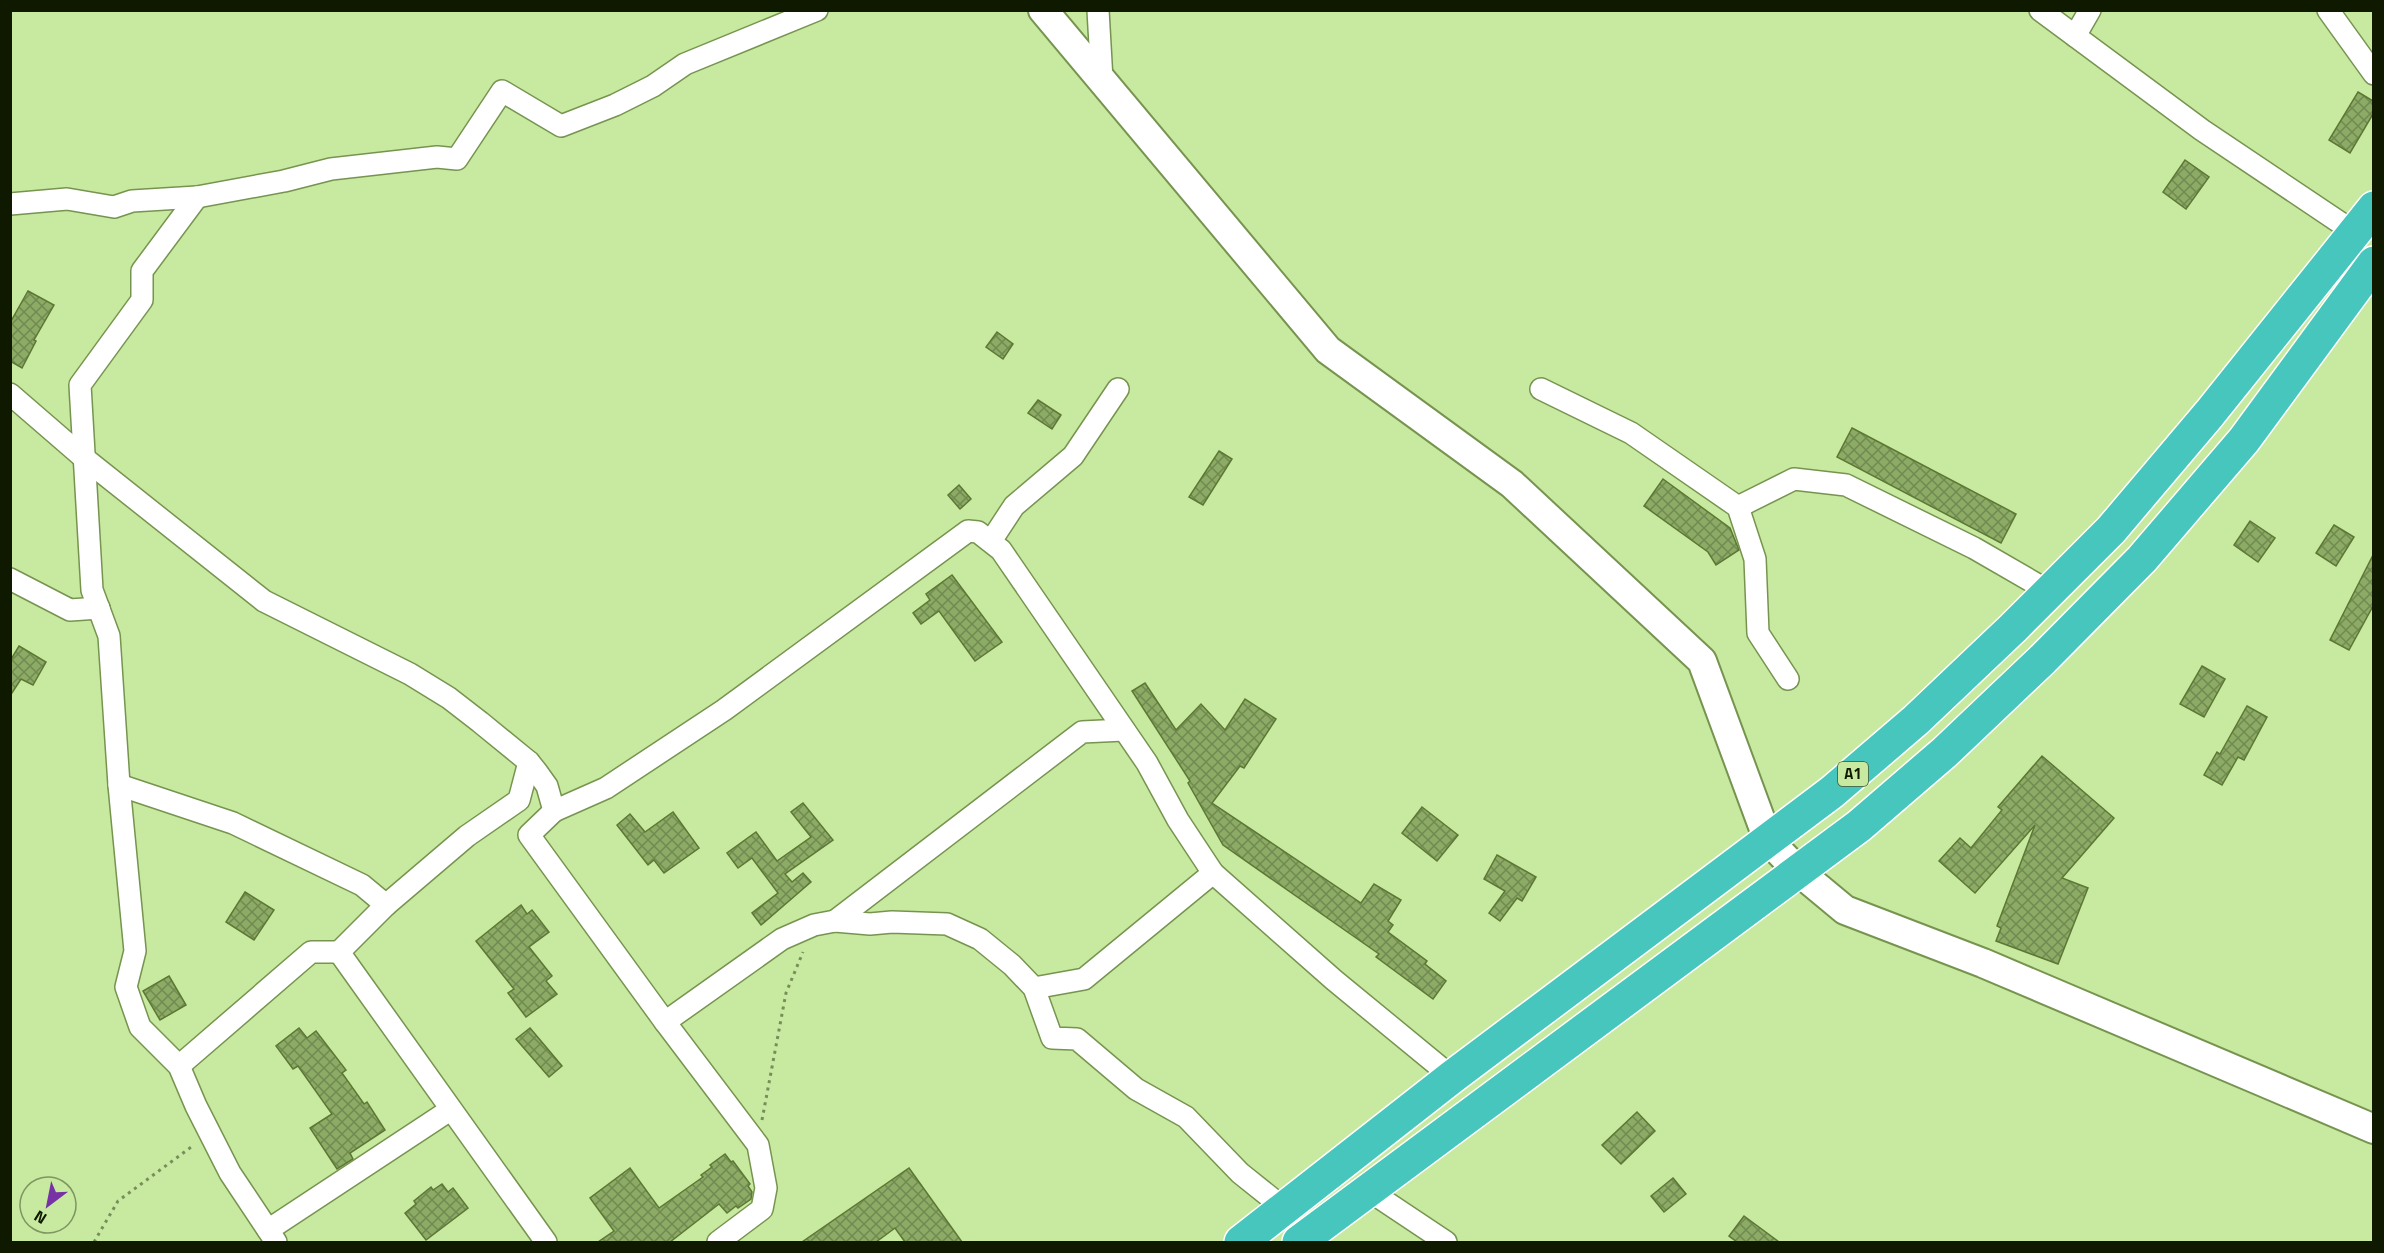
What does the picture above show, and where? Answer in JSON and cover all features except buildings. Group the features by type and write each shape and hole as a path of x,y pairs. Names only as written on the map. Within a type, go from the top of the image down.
{"highway":[{"name":"A1","path":"1241,1242 1452,1077 1832,792 1916,720 2050,592 2110,530 2195,431 2364,220"},
{"name":"A1","path":"1299,1242 1859,826 1945,752 2043,659 2142,559 2244,440 2373,263"}],"main road":[{"path":"1043,10 1328,350 1512,484 1702,661 1768,840 1798,871 1845,910 1983,963 2373,1129"}],"street":[{"path":"10,204 67,199 114,207 132,201 197,197 284,181 331,169 437,157 457,159 502,91 561,126 653,86 685,64 818,10"},
{"path":"1098,10 1102,80"},
{"path":"2040,10 2202,130 2364,220"},
{"path":"2075,36 2090,10"},
{"path":"2328,10 2373,74"},
{"path":"197,197 142,271 142,300 80,385 92,590 109,636 119,785 135,951 126,987 140,1027 179,1066 230,1173 272,1236 450,1110"},
{"path":"991,541 1014,506 1073,456 1118,389"},
{"path":"1541,389 1631,433 1738,507 1755,559 1758,633 1788,679"},
{"path":"10,394 84,458 264,601 410,674 457,704 529,762 546,786 554,811"},
{"path":"1738,507 1794,479 1846,485 1974,548 2050,592"},
{"path":"718,1242 762,1209 766,1188 758,1145 529,835 554,811 606,788 724,710 968,531 978,532 1001,550 1147,763 1178,820 1213,873 1334,980 1452,1077"},
{"path":"10,579 70,610 99,608"},
{"path":"835,921 1082,732 1124,730"},
{"path":"179,1066 311,952 339,952 386,906 467,836 519,800 529,762"},
{"path":"119,785 234,823 362,885 386,906"},
{"path":"1034,988 1084,979 1213,873"},
{"path":"665,1022 782,939 813,925 835,921 870,924 892,922 946,924 980,939 1012,965 1034,988 1052,1038 1077,1039 1136,1089 1186,1117 1240,1173 1285,1209"},
{"path":"339,952 546,1242"},
{"path":"1368,1190 1446,1242"}],"path":[{"path":"758,1145 786,993 813,925"},
{"path":"94,1242 118,1201 210,1134"}]}
